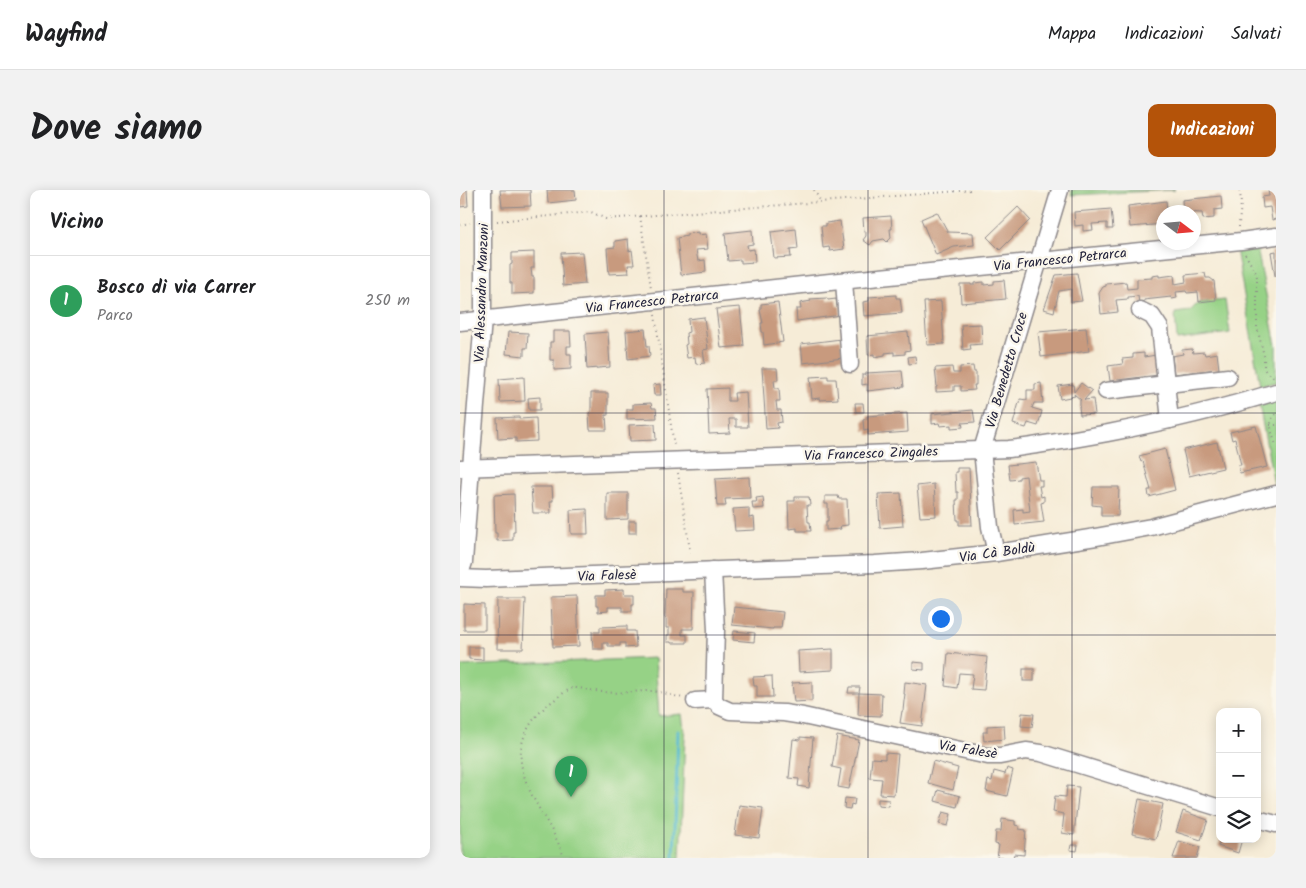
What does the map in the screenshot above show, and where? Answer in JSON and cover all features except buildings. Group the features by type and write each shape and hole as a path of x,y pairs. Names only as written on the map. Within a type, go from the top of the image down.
{"street":[{"name":"Via Alessandro Manzoni","path":"460,574 464,562 465,468 483,319 483,190"},
{"name":"Via Benedetto Croce","path":"996,553 990,527 982,450 1060,190"},
{"name":"Via Francesco Petrarca","path":"460,322 1276,236"},
{"path":"844,281 850,364"},
{"path":"1140,310 1152,316 1160,328 1170,420"},
{"path":"1106,391 1228,377"},
{"name":"Via Francesco Zingales","path":"465,468 982,450 1042,445 1170,420 1237,404 1276,392"},
{"name":"Via Cà Boldù","path":"713,570 875,564 996,553 1151,527 1276,494"},
{"path":"695,701 714,700 716,630 713,570"},
{"name":"Via Falesè","path":"460,578 486,579 713,570"},
{"name":"Via Falesè","path":"714,700 719,706 730,711 784,713 803,716 988,756 1000,756 1026,751 1041,753 1216,807"},
{"path":"1261,820 1276,824"}],"path":[{"path":"814,190 821,202"},
{"path":"460,225 591,212 606,219 971,190"},
{"path":"1239,190 1241,201 1239,218 1241,241 1245,254 1255,271 1257,327 1264,356 1264,368 1266,372 1276,379"},
{"path":"640,216 692,560"},
{"path":"1276,414 1272,417 1270,425 1276,445"},
{"path":"1270,425 1276,425"},
{"path":"564,858 561,847 523,774 520,762 524,736 532,719 546,705 573,688 620,694 651,691 695,701"}],"green space":[{"path":"1072,190 1175,190 1071,195"},
{"path":"1257,248 1276,346 1276,382 1260,386 1236,249"},
{"path":"1225,300 1230,333 1177,340 1175,313 1190,311 1198,303"},
{"path":"1276,400 1276,485 1274,485 1259,404"},
{"path":"655,658 659,716 682,714 685,737 680,858 460,858 460,666"}],"waterway":[{"path":"674,858 678,731"}],"place":[{"name":"Bosco di via Carrer","path":"571,797"}]}
